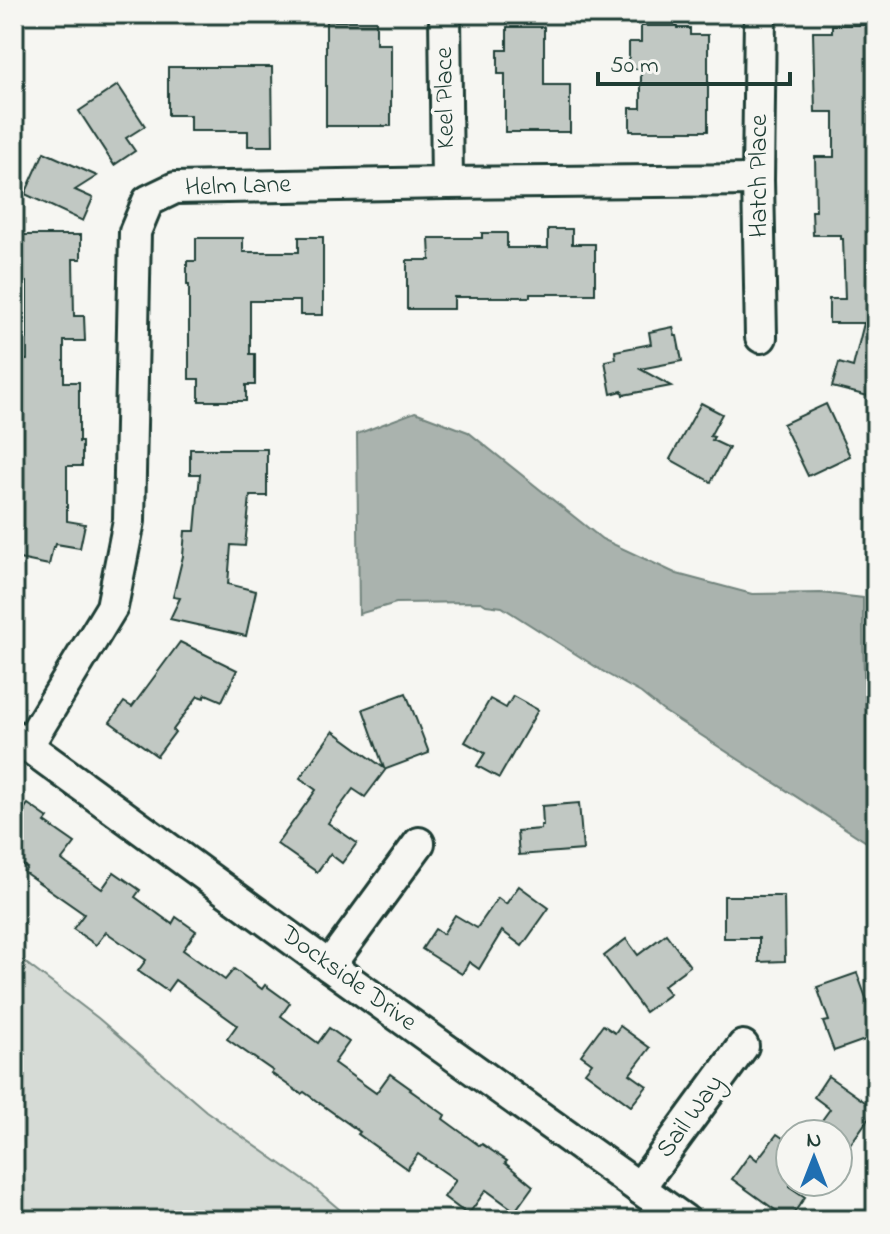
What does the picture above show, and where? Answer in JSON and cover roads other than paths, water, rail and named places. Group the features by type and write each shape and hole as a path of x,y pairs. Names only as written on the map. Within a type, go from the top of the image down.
{"street":[{"name":"Keel Place","path":"445,14 447,183"},
{"name":"Hatch Place","path":"760,14 758,180 761,337"},
{"name":"Helm Lane","path":"21,741 112,607 129,521 135,232 148,201 175,188 758,180"},
{"name":"Dockside Drive","path":"21,741 684,1220"},
{"path":"329,966 419,843"},
{"name":"Sail Way","path":"639,1188 743,1046"}]}
